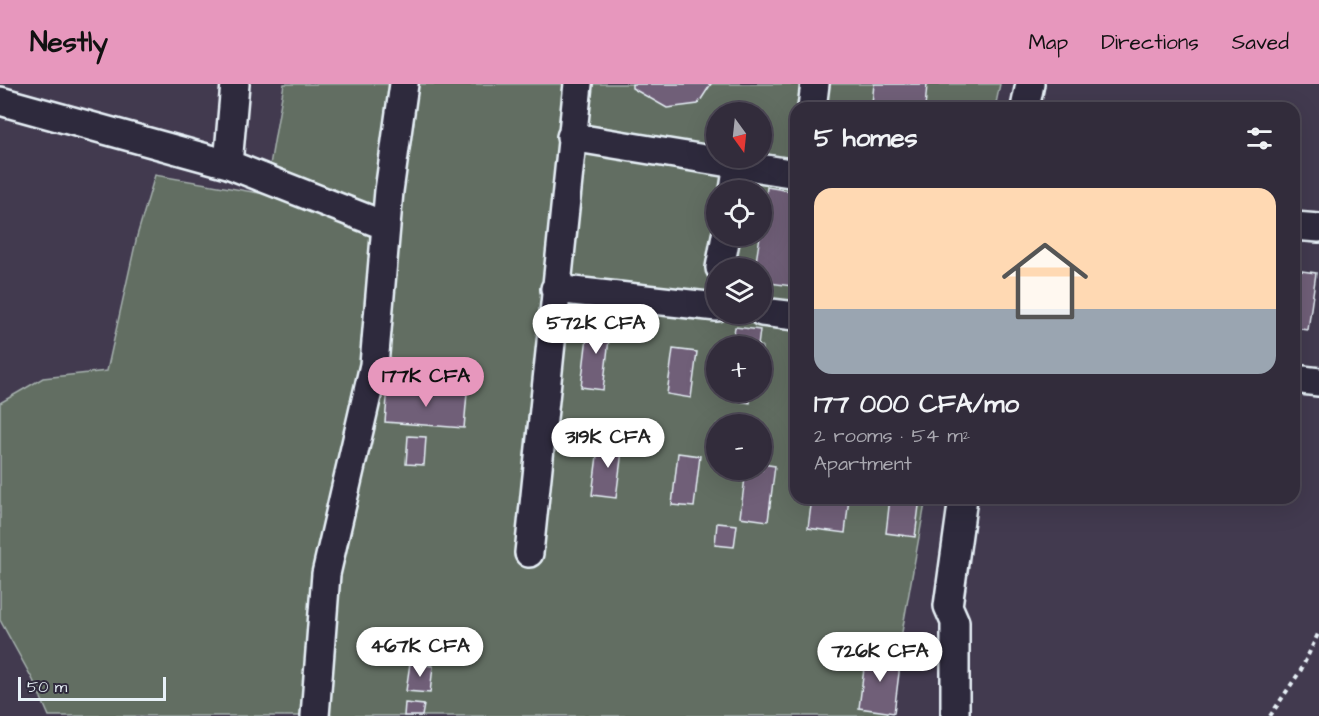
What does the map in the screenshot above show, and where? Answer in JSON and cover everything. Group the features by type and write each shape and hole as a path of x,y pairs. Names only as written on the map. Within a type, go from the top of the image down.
{"lane":[{"path":"228,164 235,84"},
{"path":"315,716 326,574 374,365 386,226 404,84"},
{"path":"529,553 578,84"},
{"path":"813,102 815,84"},
{"path":"1026,102 1030,84"},
{"path":"0,101 228,164 386,226"},
{"path":"571,137 706,159"},
{"path":"761,168 790,173"},
{"path":"1300,226 1319,228"},
{"path":"555,289 706,299"},
{"path":"772,313 790,315"},
{"path":"1300,380 1319,382"},
{"path":"955,716 955,622 948,606 962,504"}],"path":[{"path":"1270,716 1301,670 1319,632"}],"green space":[{"path":"284,84 1000,84 996,102 790,102 790,504 925,504 887,716 49,716 33,680 0,620 0,403 43,378 107,371 137,236 155,175 265,194"}],"building":[{"path":"632,84 711,84 698,104 667,108 632,88"},
{"path":"874,84 927,84 926,102 872,102"},
{"path":"772,188 790,191 790,286 772,283 772,258 757,258 758,246 772,246"},
{"path":"1300,271 1316,273 1308,330 1300,329"},
{"path":"589,320 611,322 603,390 581,387"},
{"path":"735,327 760,330 759,336 734,336"},
{"path":"673,349 697,352 691,398 667,394"},
{"path":"388,387 467,393 464,428 385,422"},
{"path":"408,436 426,437 424,465 406,464"},
{"path":"599,440 623,443 616,498 592,495"},
{"path":"678,453 700,456 694,507 672,505"},
{"path":"772,466 775,466 768,521 740,517 745,480 772,480"},
{"path":"811,504 848,504 845,533 808,528"},
{"path":"889,504 919,504 915,537 886,533"},
{"path":"717,523 737,525 734,547 715,545"},
{"path":"866,653 901,657 894,713 859,708"},
{"path":"410,663 433,666 430,693 406,691"},
{"path":"405,703 424,705 422,716 404,716"}]}
